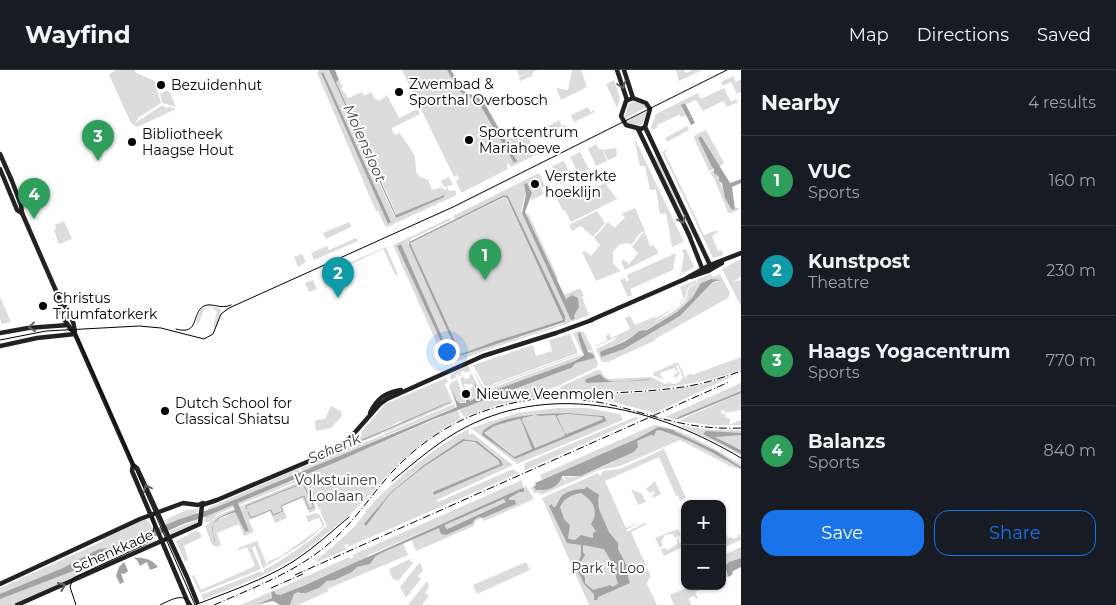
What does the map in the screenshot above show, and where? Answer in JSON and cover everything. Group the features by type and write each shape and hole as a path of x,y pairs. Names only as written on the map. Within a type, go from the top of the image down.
{"street":[{"path":"618,70 627,100 621,116 626,125 638,129 644,127 650,113 649,107 646,103 633,98 627,100"},
{"path":"624,70 633,98"},
{"path":"644,127 710,265 708,271"},
{"path":"638,129 702,268 708,271"},
{"path":"0,154 21,205 22,213 60,300 67,308 74,324 75,334"},
{"path":"0,169 17,210 22,213"},
{"path":"685,278 708,271 741,253"},
{"path":"685,278 702,268 727,260"},
{"name":"Schenkkade","path":"0,584 103,536 158,513 184,503 202,505 208,501 219,499 333,451 350,438 385,397 497,350 592,320 685,278"},
{"path":"60,300 60,309 75,334 133,466 132,470 156,529 190,605"},
{"path":"0,333 28,328 74,324"},
{"path":"0,346 37,338 75,334"},
{"path":"133,466 137,468 197,602"},
{"name":"Schenkkade","path":"17,605 200,524 202,505"}],"green space":[{"path":"116,70 135,70 136,73 155,81 161,103 138,118 135,123 161,106 176,109 137,127 131,123 109,75"},
{"path":"319,70 329,70 395,218 444,196 397,215 336,82 339,80 343,87 341,88 348,98 362,92 364,96 371,92 375,99 380,101 387,95 399,118 417,109 420,114 392,128 392,130 395,135 400,133 415,156 416,172 420,177 428,180 432,190 442,187 444,190 447,189 441,181 449,177 453,185 447,186 449,191 455,190 457,195 387,227 385,226 378,211 376,211 317,73","holes":["323,72 391,222 388,224 321,73"]},
{"name":"Sportcentrum Mariahoeve","path":"402,70 447,70 459,91 479,103 517,161 505,140 514,136 513,131 516,130 519,136 526,133 534,148 539,146 542,152 511,167 508,163 508,169 461,193 456,181 459,179 457,175 454,177"},
{"path":"517,70 538,70 533,72 532,76 520,81 519,77 531,73 519,76"},
{"path":"572,70 581,70 587,87 561,100 556,88 568,90"},
{"path":"676,70 684,70 686,73 692,70 702,70 679,81"},
{"path":"733,76 736,82 741,79 741,92 737,94 731,82 723,86 721,82"},
{"path":"614,80 620,98 617,108 606,84"},
{"path":"724,88 731,102 736,99 738,102 727,107 723,101 703,111 696,100 686,103 681,105 686,115 682,117 679,115 657,125 657,128 652,130 651,127 656,114 698,93 701,99"},
{"path":"167,90 170,92 176,107 162,103 160,94"},
{"path":"634,101 647,107 624,119 628,105"},
{"path":"588,107 591,112 594,110 595,112 574,122 571,115"},
{"path":"647,111 640,126 625,122"},
{"path":"559,120 562,126 539,138 536,133"},
{"path":"566,125 568,130 575,129 566,134 562,126"},
{"path":"687,126 689,130 667,142 665,138"},
{"path":"706,130 724,163 719,167 701,136 698,138 714,169 709,171 694,138 695,135"},
{"path":"634,137 683,240 683,242 672,247 666,213 660,214 656,189 650,190 645,166 640,166"},
{"path":"596,144 599,149 602,149 607,161 596,166 588,149"},
{"path":"616,148 617,156 608,160 603,150"},
{"path":"668,149 665,153 704,235 717,230 717,233 712,236 718,251 721,250 724,255 713,258 662,152"},
{"path":"580,152 589,169 579,175 570,157"},
{"path":"656,156 694,237 692,239 654,157"},
{"path":"564,161 572,178 560,184 552,166"},
{"path":"715,170 732,210 735,207 740,209 728,213 710,172"},
{"path":"539,173 545,186 541,188 543,193 547,192 530,201 531,190 526,192 521,211 574,316 579,307 571,296 566,299 564,295 580,288 589,315 447,366 393,245 450,218 451,220 411,239 408,243 460,356 565,322 565,316 508,196 504,195 455,219 453,216","holes":["401,244 452,359 450,361 397,246"]},
{"path":"605,183 617,199 571,222 555,195 556,192 569,187 573,193 590,186 593,189"},
{"path":"506,197 563,320 461,354 410,244 412,241"},
{"path":"635,208 645,231 640,233 631,245 628,243 619,245 613,252 613,264 621,271 596,281 582,252 585,251 591,256 600,245 594,238 608,222 615,228 625,217 621,214"},
{"path":"597,211 605,223 593,237 581,226 572,231 569,225"},
{"path":"528,213 558,278 556,279 526,214"},
{"path":"64,221 72,239 59,244 54,230 56,229 55,225"},
{"path":"349,222 351,227 326,239 323,233"},
{"path":"645,232 650,246 653,245 658,251 657,254 625,270 621,262 623,259 629,264 638,253 632,247"},
{"path":"356,238 358,241 314,260 311,253 327,246 329,250"},
{"path":"386,247 398,275 396,276 383,249 334,272 337,278 325,284 321,275"},
{"path":"686,249 694,267 684,273 681,272 684,255 682,250"},
{"path":"676,253 673,270 630,289 632,295 628,297 620,280 625,278 626,281 629,280 627,275"},
{"path":"302,254 306,262 298,267 294,257"},
{"path":"741,259 741,277 732,282 741,280 741,306 722,269"},
{"path":"711,274 713,277 720,274 730,293 728,298 656,340 608,362 602,362 596,349 613,341 618,336 595,346 607,340 606,336 609,334 611,338 630,329 625,318 630,316 635,325 654,317 656,318 676,306 654,322 671,313 685,302 689,289 697,283 697,279","holes":["711,279 720,282 714,282 680,316 624,349 610,347 646,330 677,312 692,298 701,283"]},
{"path":"313,280 317,289 309,292 305,283"},
{"path":"696,280 696,283 688,288 684,301 677,306 684,299 680,287"},
{"path":"0,297 11,322 2,324 0,319"},
{"path":"210,306 221,309 216,328 213,327 217,312 211,307 204,309 199,323 196,322 201,309"},
{"path":"580,331 584,332 593,350 587,351 580,332 579,340 584,353 582,353 573,333"},
{"path":"570,334 578,353 485,387 473,365 533,345 536,356 552,351 549,340"},
{"path":"593,351 598,363 597,367 556,387 540,392 538,394 539,397 498,405 464,417 459,410 569,369 576,363 595,358 593,354 588,352"},
{"path":"578,354 483,390 474,373 485,388"},
{"path":"584,354 575,361 484,394 480,394 473,382 477,396 470,401 468,392 465,392 473,387 472,384 464,384 465,388 463,388 460,378 470,378 469,375 472,374 480,390 484,391"},
{"path":"741,357 741,370 695,383 625,391 554,394 562,386 597,370 601,371 609,379 651,377 665,384 671,382 672,384 678,383 683,378 678,365 676,366 680,374 675,378 674,375 678,372 674,368 660,373 663,380 654,376 653,373 678,362 685,378 687,375 692,375"},
{"path":"468,365 469,372 460,372 461,376 455,375 457,377 451,380 450,376 454,372"},
{"path":"741,372 655,413 613,402 574,397 680,388 721,379"},
{"name":"Volkstuinen Loolaan","path":"446,378 448,381 445,385 453,403 383,432 401,421 356,443 382,432 382,434 349,446 385,404"},
{"path":"457,379 466,403 458,402 452,390 456,404 449,387"},
{"path":"741,383 741,391 678,417 676,420 665,417"},
{"path":"741,393 741,410 725,413 724,410 721,411 722,414 725,414 726,418 730,419 729,425 678,421"},
{"path":"454,404 456,407 385,436 384,434"},
{"path":"331,406 341,411 342,416 331,428 316,431 316,420 325,419"},
{"path":"558,408 587,408 620,414 623,420 517,464 471,428 517,413","holes":["568,413 604,416 607,421 515,459 482,435 485,429 515,418 535,414"]},
{"name":"Volkstuinen Loolaan","path":"457,410 462,418 414,450 373,491 368,488 372,492 349,516 297,557 266,574 203,600 201,595 261,571 262,573 264,572 264,570 297,550 327,526 320,511 321,509 319,509 303,476"},
{"path":"568,414 601,417 603,419 567,434 557,416"},
{"path":"535,415 555,415 565,434 564,436 535,448 522,420 523,418"},
{"path":"635,417 640,418 524,471 525,463"},
{"path":"519,419 532,449 514,457 484,433 494,426"},
{"path":"741,420 741,425 729,425"},
{"path":"654,425 676,430 699,440 741,464 741,467 679,434 657,427 636,439 542,480 540,475"},
{"path":"678,425 713,430 741,430 741,433 703,433 741,454 741,456 724,446"},
{"path":"468,429 469,435 472,433 513,465 437,500 438,502 513,469 519,473 348,547 348,544 344,545 347,549 318,562 316,560 354,527 370,506 395,482 430,453","holes":["463,439 477,441 501,459 503,465 434,495 434,492 500,464 498,460 476,443 464,441 425,466 392,492 409,477","390,494 366,525 375,511"]},
{"path":"659,430 710,451 739,468 730,466 680,440 620,466 599,470 567,484 564,476 571,477 589,473 634,452 637,449 636,441 651,435 653,436"},
{"path":"383,435 384,437 302,472 301,468 330,457 346,446 351,448"},
{"path":"717,435 741,435 741,450 715,437"},
{"name":"Park 't Loo","path":"664,449 686,498 680,501 678,496 676,496 659,457 605,481 626,528 642,521 626,530 627,532 644,523 647,524 631,532 651,577 647,584 657,605 589,605 542,498 598,473 600,476 603,471 620,469"},
{"path":"297,469 300,472 206,512 208,508"},
{"path":"562,476 567,484 541,495 534,493 531,488 533,487 539,491 561,480"},
{"path":"302,477 303,479 239,505 238,503"},
{"path":"304,480 316,510 309,513 302,498 282,506 287,518 275,523 270,511 249,520 254,532 244,536 239,524 217,533 221,545 217,547 212,545 205,526 219,515 235,508 235,510 220,516 218,520 236,511 244,532 249,531 239,507 242,505 244,508 243,505"},
{"path":"522,480 523,487 526,486 533,497 532,500 484,521 482,518 475,521 474,526 416,551 411,539 439,528 441,531 473,523 475,519 480,517 484,518 509,500 509,497 521,492 520,490 280,595 274,591 349,557 350,559 354,557 352,555"},
{"path":"655,481 661,494 653,498 654,491 650,493 646,489"},
{"path":"631,489 642,494 646,502 638,505"},
{"path":"505,499 506,502 446,529 445,527 445,525"},
{"path":"233,505 234,507 218,514 211,521 204,523 205,517"},
{"path":"198,509 197,514 167,525 165,520 187,510"},
{"path":"319,514 325,525 304,543 268,565 267,562 281,556 323,526 319,518 308,522 306,516"},
{"path":"146,519 151,525 156,541 13,605 0,605 0,588 103,541 102,537"},
{"path":"197,520 197,523 171,534 170,531"},
{"path":"678,529 681,535 676,538 672,534 665,535 661,542 663,545 660,548 655,538"},
{"path":"196,531 202,537 184,546 188,560 185,562 176,541"},
{"path":"726,534 728,538 732,537 733,539 740,534 741,540 726,546"},
{"path":"679,538 679,543 681,543 681,548 664,556 661,550 663,548 668,550 677,544 677,539"},
{"path":"257,541 267,565 266,567 263,568 255,546 252,548 261,569 200,593 192,576 194,575 201,590 255,566 247,547 239,550 238,548"},
{"path":"403,543 408,555 327,589 329,591 298,605 290,605 293,594 298,592 306,593 319,588 314,585 322,582 322,585 327,581 335,580 352,572 357,567 370,564 376,556"},
{"path":"741,547 741,558 734,560 726,566 726,554"},
{"path":"410,559 411,562 414,562 398,581 392,578 389,569"},
{"path":"420,562 423,570 418,576 421,579 406,598 400,587"},
{"path":"526,562 530,570 477,594 473,585"},
{"path":"427,581 429,587 425,593 429,596 422,605 408,605"},
{"path":"681,590 700,590 695,592 698,598 696,599 694,596 689,598 691,605 674,605 670,595"},
{"path":"270,592 272,598 256,605 241,605"}],"shaded area":[{"path":"329,70 335,70 339,80 336,82 396,215 444,195 444,197 396,218"},
{"path":"447,70 451,70 462,90 480,99 485,104 517,161 514,163 479,103 459,91"},
{"path":"323,72 391,222 388,224 321,73"},
{"path":"685,103 695,123 691,125 681,105"},
{"path":"701,136 730,183 741,179 741,183 732,187 735,209 732,210 725,198 722,183 714,173 714,169 698,138"},
{"path":"527,183 532,193 525,212 566,299 572,295 578,298 579,307 574,316 575,319 571,320 522,213 526,194 524,184"},
{"path":"504,195 508,196 565,316 565,322 460,356 409,242","holes":["504,197 507,198 563,320 461,354 410,243"]},
{"path":"401,244 452,359 450,361 397,246"},
{"path":"711,279 721,280 713,282 680,316 624,349 601,357 600,352 625,341 639,331 647,330 677,312 692,298 701,283"},
{"path":"580,332 588,352 593,354 595,358 576,363 571,368 434,419 238,503 249,531 245,532 235,512 214,523 218,518 235,510 233,505 81,568 0,599 0,594 63,568 99,549 109,548 180,519 217,507 457,407 452,390 457,401 466,403 466,400 470,401 477,397 474,382 480,394 484,394 575,361 584,355 579,340 578,333"},
{"path":"600,374 610,381 616,382 587,383 585,381"},
{"path":"741,391 741,393 676,420 678,417"},
{"path":"451,402 355,444 356,442"},
{"path":"568,413 604,416 607,421 515,459 482,435 483,431 491,425 512,418 535,415","holes":["568,414 601,417 603,419 567,434 557,416","535,415 555,415 565,434 535,448 522,420 523,418","521,420 532,449 514,457 484,433 494,426"]},
{"path":"658,427 674,430 716,451 741,467 741,469 691,442 659,430 656,431 654,436 651,435 637,441 638,447 634,452 581,476 562,476 555,486 544,490 536,490 533,487 536,485 535,483 636,439"},
{"path":"706,431 741,433 741,435 715,437 741,450 741,454 703,434"},
{"path":"463,439 477,441 501,460 503,465 434,495 433,492 500,464 498,460 475,442 464,441 425,466 391,493 366,526 364,524 391,492 424,465"},
{"path":"587,487 599,495 599,509 609,532 618,543 618,549 628,568 630,583 598,597 597,600 594,600 594,594 584,584 577,569 577,563 581,556 581,545 567,543 549,506 552,504 555,507 561,497 567,493","holes":["581,493 594,506 595,514 591,524 596,531 593,533 593,538 581,535 575,540 569,539 570,525 564,519 560,507 568,497","583,545 604,549 612,563 618,584 612,587 611,585 593,590 585,583 585,578 579,565 585,555"]},
{"path":"524,488 524,492 509,498 509,500 515,500 516,504 483,518 479,517 473,523 446,535 441,534 439,528 386,551 376,556 370,564 357,567 352,572 335,580 327,581 319,588 306,593 298,592 294,594 290,605 280,605 273,601 256,605 272,598 271,592 274,591 280,595","holes":["504,499 506,502 447,529 445,527 445,525"]},
{"path":"133,558 147,559 158,567 150,570 147,562 140,566 137,560"},
{"path":"741,558 741,567 733,571 732,575 728,577 726,565"},
{"path":"124,562 128,571 124,574 121,573 124,582 120,584 116,576 119,567"}],"waterway":[{"path":"247,509 246,506 303,483 314,507 309,509 304,496 281,506 283,511 273,515 271,510 251,518 248,512"}],"tram line":[{"path":"0,340 46,331 139,326 161,328 204,339 213,334 221,314 229,308 453,207 727,70"},
{"path":"176,329 184,330 192,327 200,309 204,306 223,307 231,305"},
{"path":"67,329 77,336 195,605"},
{"path":"392,481 437,445 466,427 500,413 535,406 571,404 606,407 642,415 676,426 741,458"},
{"path":"76,605 70,587 73,578 146,544 151,538 153,531 153,516"},
{"path":"195,605 246,585 282,568 308,551 349,517"},
{"path":"160,605 177,598 185,598 192,605"}],"railway":[{"path":"214,605 261,585 306,561 320,551 347,526 402,462 430,439 462,420 516,402 571,395 683,387 741,371"},
{"path":"295,575 729,382"},
{"path":"582,400 629,409 692,425 716,428 741,428"},
{"path":"271,588 303,574"}],"place":[{"name":"Bezuidenhut","path":"161,85"},
{"name":"Zwembad & Sporthal Overbosch","path":"399,92"},
{"name":"Sportcentrum Mariahoeve","path":"469,140"},
{"name":"Bibliotheek Haagse Hout","path":"132,142"},
{"name":"Haags Yogacentrum","path":"98,161"},
{"name":"Versterkte hoeklijn","path":"535,184"},
{"name":"Balanzs","path":"34,219"},
{"name":"VUC","path":"485,280"},
{"name":"Kunstpost","path":"338,298"},
{"name":"Christus Triumfatorkerk","path":"43,306"},
{"name":"Nieuwe Veenmolen","path":"466,394"},
{"name":"Dutch School for Classical Shiatsu","path":"165,411"}],"water label":[{"name":"Molensloot","path":"365,143"},
{"name":"Schenk","path":"334,448"}]}
